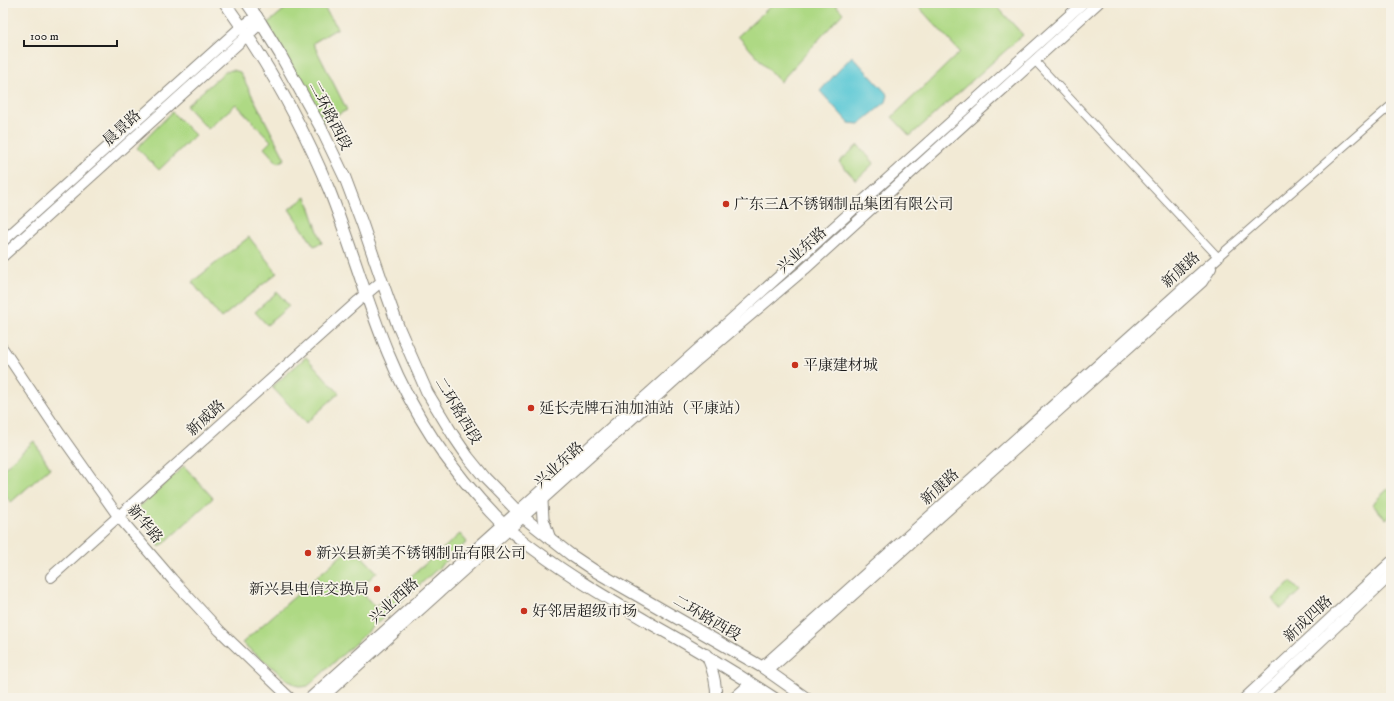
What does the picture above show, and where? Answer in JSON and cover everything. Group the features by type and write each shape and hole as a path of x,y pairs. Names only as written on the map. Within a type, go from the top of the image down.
{"main road":[{"path":"225,3 279,87 306,140 329,191 346,235 388,355 408,397 442,453 463,480 506,527 560,568 598,593 706,654 774,698"},
{"name":"二环路西段","path":"247,3 259,20 309,106 335,157 362,223 398,326 427,392 468,457 485,478 520,514 571,555 595,572 765,669 806,698"},
{"path":"542,501 543,519 551,540"}],"street":[{"name":"兴业东路","path":"520,514 1083,3"},
{"name":"兴业东路","path":"520,514 542,501 694,363 805,269 1098,3"},
{"name":"晨景路","path":"3,241 244,31 259,20"},
{"name":"晨景路","path":"3,256 244,31"},
{"path":"1035,61 1218,257 1389,106"},
{"name":"新康路","path":"765,669 1202,282 1218,257"},
{"name":"新威路","path":"51,577 382,281"},
{"name":"新华路","path":"3,349 60,434 118,516 172,579 220,631 290,698"},
{"name":"兴业西路","path":"322,698 520,514"},
{"name":"兴业西路","path":"310,698 506,527"},
{"name":"新成四路","path":"1245,698 1391,562"},
{"name":"新成四路","path":"1260,698 1391,576"},
{"path":"706,654 712,670 716,698"},
{"path":"734,698 755,685"},
{"path":"747,698 755,685"}],"green space":[{"path":"292,3 321,3 338,28 313,43 347,110 323,122 267,24"},
{"path":"774,3 834,3 843,13 780,82 738,36"},
{"path":"915,3 994,3 1023,35 910,136 892,117 960,52"},
{"path":"233,70 240,72 285,159 278,163 264,148 271,141 236,104 208,129 186,106 226,71"},
{"path":"172,112 195,135 159,170 137,148"},
{"path":"858,145 874,163 856,180 839,162"},
{"path":"306,197 322,243 314,246 289,209"},
{"path":"249,237 277,273 221,318 192,282"},
{"path":"277,292 289,306 267,325 255,312"},
{"path":"306,357 339,393 306,423 272,387"},
{"path":"34,441 50,468 11,502 3,494 3,469"},
{"path":"184,466 213,498 160,547 136,512 140,506"},
{"path":"1391,486 1391,515 1386,519 1372,504"},
{"path":"460,534 467,542 308,686 300,687 289,681 242,643 352,546 377,572 359,589 375,607"},
{"path":"1291,582 1300,591 1281,609 1272,599"}],"water":[{"path":"852,56 888,95 886,102 859,124 849,123 820,91"}],"place":[{"name":"广东三A不锈钢制品集团有限公司","path":"726,204"},
{"name":"平康建材城","path":"795,365"},
{"name":"延长壳牌石油加油站（平康站）","path":"531,408"},
{"name":"新兴县新美不锈钢制品有限公司","path":"308,553"},
{"name":"新兴县电信交换局","path":"377,589"},
{"name":"好邻居超级市场","path":"524,611"}]}
